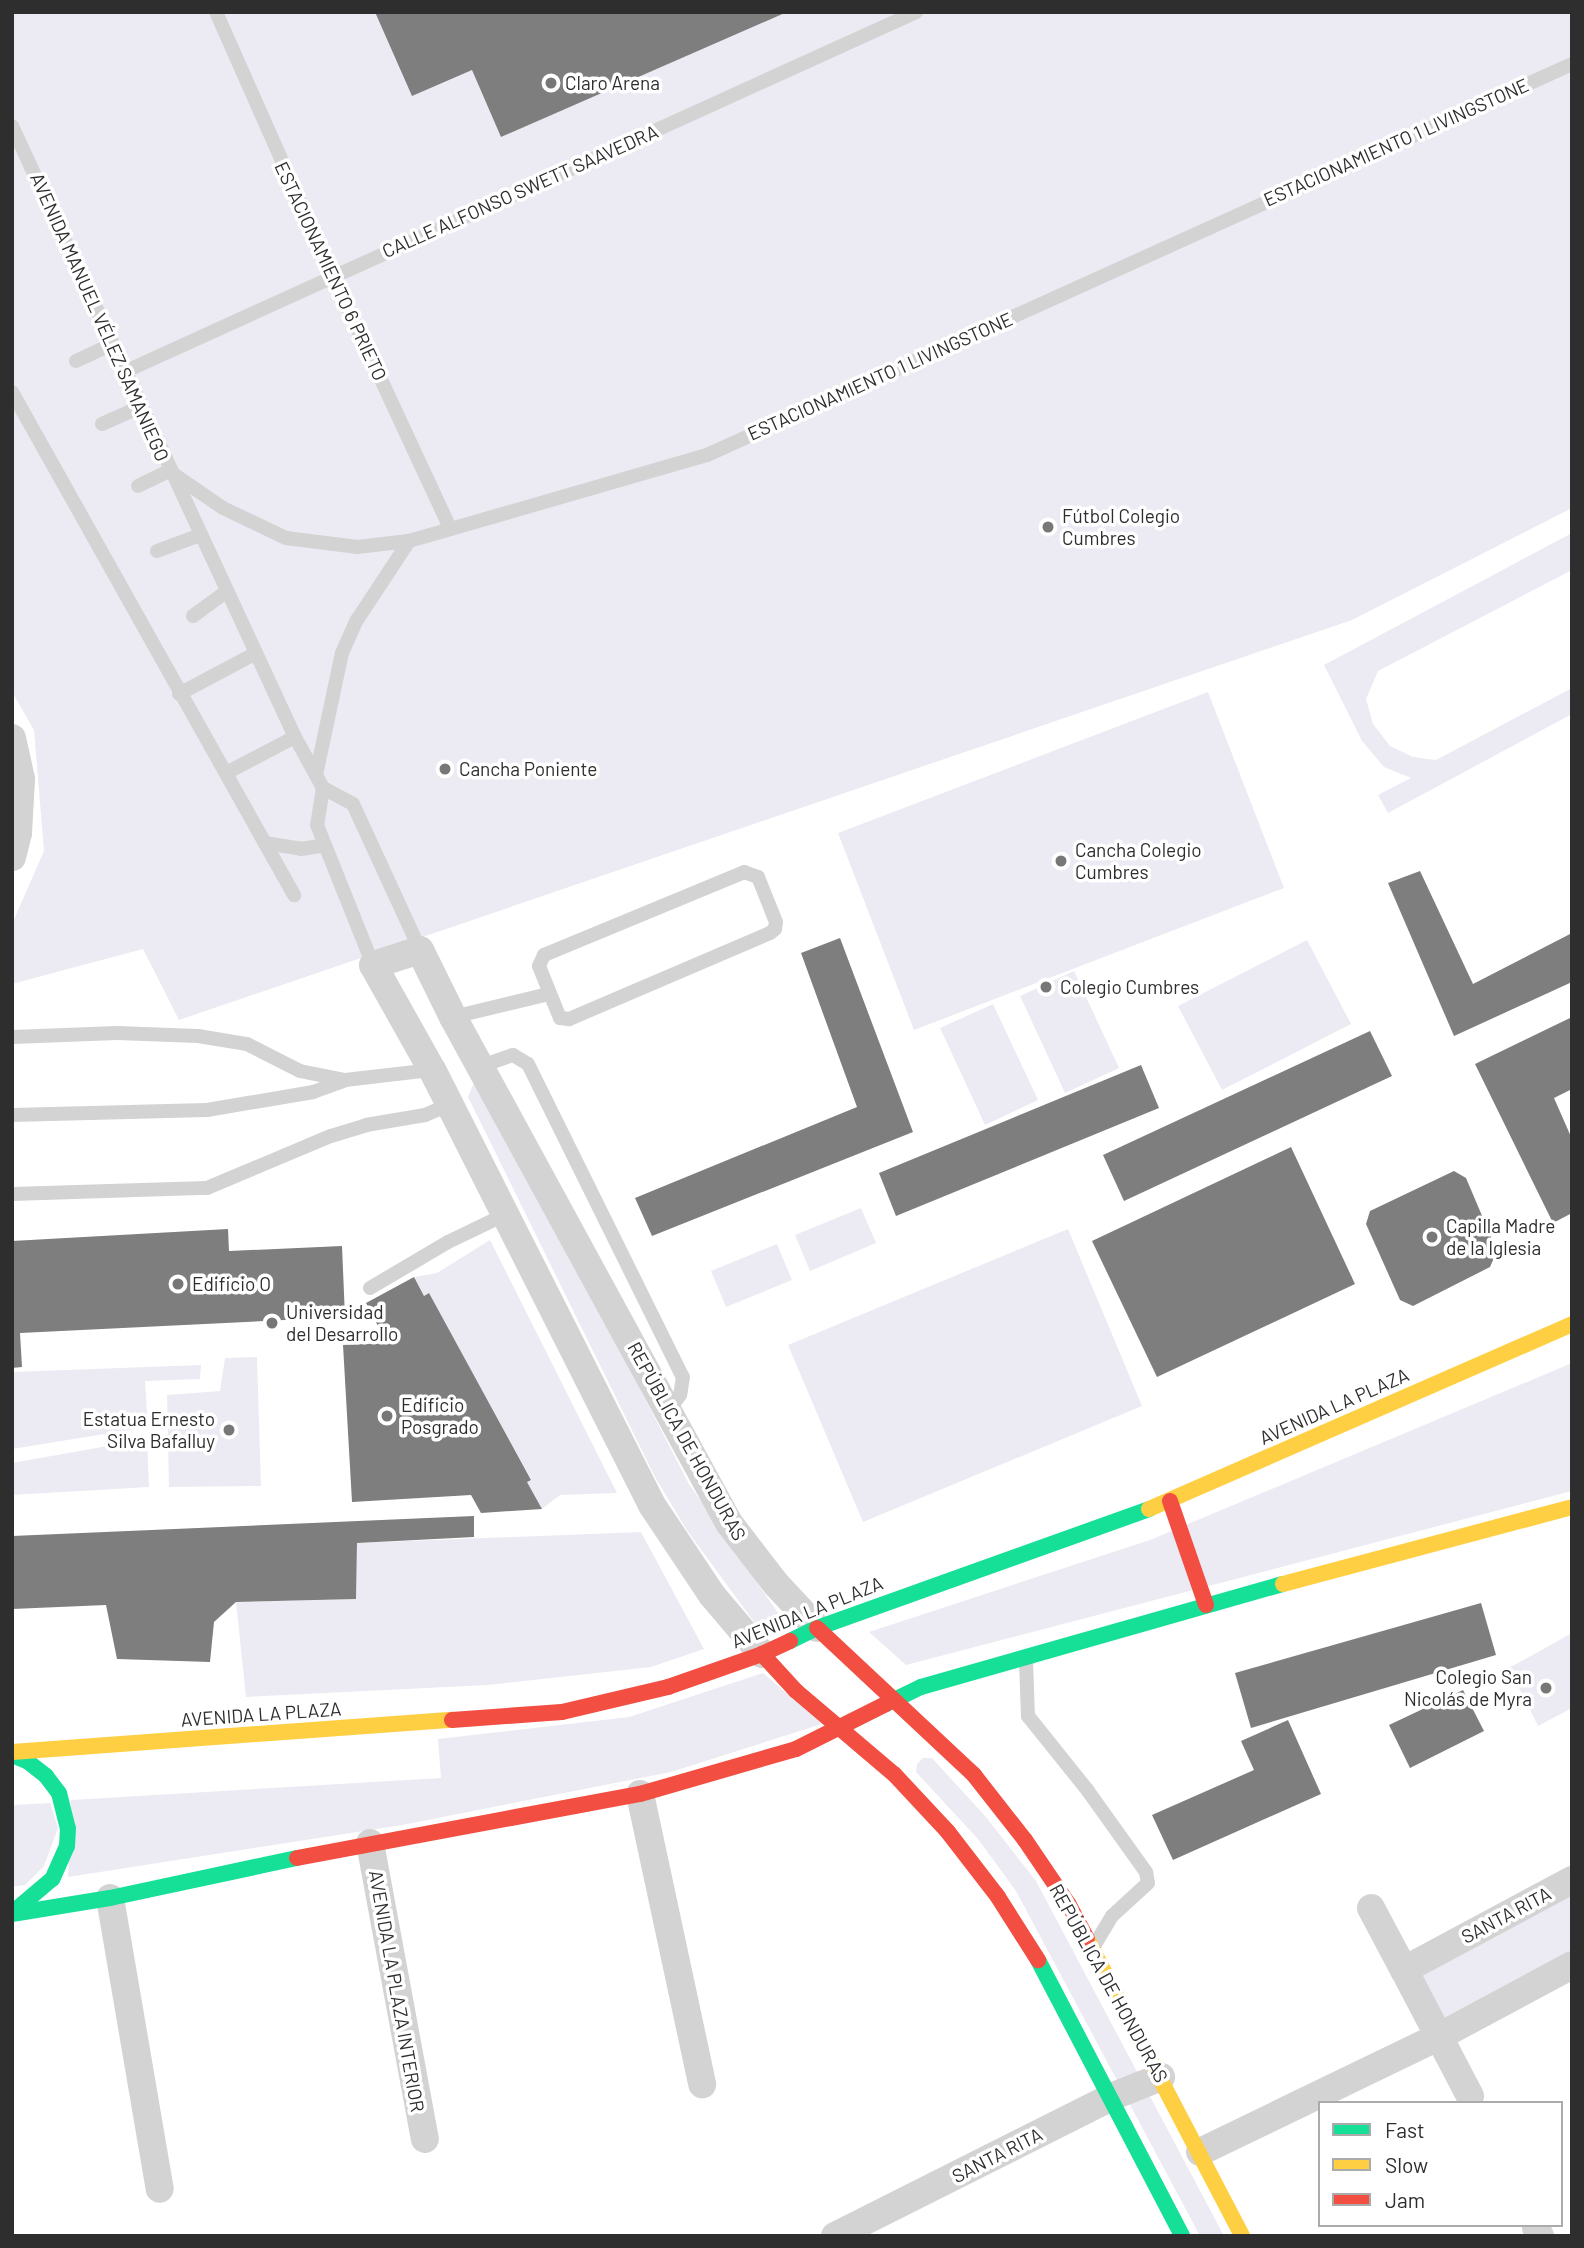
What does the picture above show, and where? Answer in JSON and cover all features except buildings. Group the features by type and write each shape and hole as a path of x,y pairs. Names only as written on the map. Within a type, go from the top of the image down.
{"main road":[{"name":"AVENIDA LA PLAZA","path":"12,1754 562,1712 668,1687 762,1654 817,1628 1170,1501 1572,1324"},
{"path":"1170,1501 1206,1605"},
{"path":"12,1914 110,1898 370,1843 640,1794 796,1749 840,1729 892,1699 921,1687 1026,1659 1206,1605 1572,1507"},
{"name":"REPÚBLICA DE HONDURAS","path":"817,1628 982,1786 1025,1840 1069,1905 1242,2236"},
{"path":"762,1654 796,1691 903,1784 948,1832 998,1897 1053,1984 1182,2236"},
{"path":"12,1754 27,1761 46,1776 59,1793 68,1828 67,1846 52,1879 12,1914"}],"street":[{"path":"12,738 21,779 15,845"},
{"path":"420,950 373,965 432,1070 652,1505 712,1595 762,1654"},
{"name":"REPÚBLICA DE HONDURAS","path":"420,950 453,1017 729,1523 776,1584 817,1628"},
{"path":"432,1070 481,1066"},
{"path":"640,1794 702,2084"},
{"name":"AVENIDA LA PLAZA INTERIOR","path":"370,1843 425,2139"},
{"name":"SANTA RITA","path":"1404,1970 1572,1880"},
{"path":"110,1898 160,2189"},
{"path":"1371,1908 1470,2096"},
{"path":"1200,2152 1438,2037 1572,1965"},
{"name":"SANTA RITA","path":"835,2236 1111,2097 1161,2077"}],"lane":[{"name":"ESTACIONAMIENTO 6 PRIETO","path":"216,12 332,276 450,528"},
{"name":"CALLE ALFONSO SWETT SAAVEDRA","path":"124,372 916,12"},
{"name":"ESTACIONAMIENTO 1 LIVINGSTONE","path":"169,471 223,508 286,538 357,547 409,541 707,455 1572,64"},
{"name":"AVENIDA MANUEL VÉLEZ SAMANIEGO","path":"12,126 169,471 319,782"},
{"path":"76,360 112,344"},
{"path":"12,392 152,638 179,694 295,895"},
{"path":"102,424 141,407"},
{"path":"138,486 169,471"},
{"path":"157,551 200,535"},
{"path":"373,965 317,825 319,782 342,653 357,620 409,541"},
{"path":"193,616 227,591"},
{"path":"179,694 256,653"},
{"path":"226,773 295,737"},
{"path":"319,782 353,804 420,950"},
{"path":"265,843 301,849 325,845"},
{"path":"744,872 758,877 776,922 775,929 770,933 569,1019 560,1018 549,994 539,966 544,955 744,872"},
{"path":"453,1017 549,994"},
{"path":"12,1037 141,1033 198,1036 247,1044 300,1071 345,1080"},
{"path":"481,1066 513,1055 528,1064 683,1377 680,1395 669,1410"},
{"path":"12,1115 207,1110 313,1092 345,1080 432,1070"},
{"path":"12,1194 207,1188 331,1136 366,1125 425,1115 449,1105"},
{"path":"370,1288 448,1242 503,1215"},
{"path":"1026,1659 1028,1716 1088,1791 1146,1872 1148,1883 1112,1916 1091,1951"}],"shaded area":[{"path":"12,12 1572,12 1572,508 1352,620 179,1020 143,949 12,984 12,924 44,851 34,730 12,692"},
{"path":"1572,533 1572,570 1378,671 1366,699 1373,724 1390,746 1413,757 1436,760 1572,688 1572,714 1388,813 1378,795 1411,778 1384,767 1362,741 1324,665"},
{"name":"Cancha Colegio Cumbres","path":"1208,692 1284,888 914,1030 838,833"},
{"path":"1307,940 1351,1024 1222,1090 1178,1006"},
{"path":"1074,971 1119,1068 1065,1093 1020,996"},
{"path":"993,1004 1038,1100 985,1125 940,1028"},
{"path":"473,1085 483,1085 689,1484 787,1626 763,1634 688,1532 655,1477 468,1097"},
{"path":"861,1208 876,1243 810,1271 795,1235"},
{"path":"1068,1229 1142,1406 863,1522 788,1345"},
{"path":"490,1240 617,1493 560,1495 542,1509 527,1482 531,1479 429,1294 424,1296 414,1277 437,1273"},
{"path":"777,1244 792,1280 726,1307 711,1271"},
{"path":"257,1357 261,1486 169,1487 167,1395 220,1391 225,1358"},
{"path":"1572,1363 1572,1491 906,1665 869,1632 1150,1540"},
{"path":"201,1365 200,1379 145,1381 148,1427 12,1449 12,1372"},
{"path":"147,1439 149,1487 12,1495 12,1463"},
{"path":"641,1532 704,1649 651,1667 487,1685 246,1697 236,1602 356,1599 357,1543"},
{"name":"Colegio San Nicolás de Myra","path":"1572,1633 1572,1708 1538,1726 1509,1668"},
{"path":"763,1673 822,1724 671,1772 402,1825 68,1877 71,1800 441,1778 438,1739 629,1717"},
{"path":"923,1758 932,1758 986,1817 1036,1881 1224,2236 1200,2236 1016,1891 978,1839 916,1772 917,1764"},
{"path":"50,1803 58,1828 44,1866 25,1885 12,1887 12,1805"},
{"path":"1572,1892 1572,1957 1443,2024 1416,1974"}],"traffic: fast":[{"path":"790,1641 817,1628 1149,1509"},
{"path":"886,1704 921,1687 1283,1584"},
{"path":"12,1755 27,1761 46,1776 59,1793 68,1828 67,1846 52,1879 12,1913"},
{"path":"12,1914 110,1898 297,1858"},
{"path":"1038,1960 1182,2236"}],"traffic: slow":[{"path":"1149,1509 1572,1324"},
{"path":"1283,1584 1572,1507"},
{"path":"12,1752 452,1720"},
{"path":"1087,1939 1242,2236"}],"traffic: jam":[{"path":"1170,1501 1206,1605"},
{"path":"817,1628 974,1775 1025,1840 1069,1905 1087,1939"},
{"path":"452,1720 562,1712 668,1687 762,1654 790,1641"},
{"path":"762,1654 796,1691 894,1774 948,1832 998,1897 1038,1960"},
{"path":"297,1858 640,1794 796,1749 886,1704"}],"place":[{"name":"Claro Arena","path":"551,83"},
{"name":"Fútbol Colegio Cumbres","path":"1048,527"},
{"name":"Cancha Poniente","path":"445,769"},
{"name":"Cancha Colegio Cumbres","path":"1061,861"},
{"name":"Colegio Cumbres","path":"1046,987"},
{"name":"Capilla Madre de la Iglesia","path":"1432,1237"},
{"name":"Edificio O","path":"178,1284"},
{"name":"Universidad del Desarrollo","path":"272,1323"},
{"name":"Edificio Posgrado","path":"387,1416"},
{"name":"Estatua Ernesto Silva Bafalluy","path":"229,1430"},
{"name":"Colegio San Nicolás de Myra","path":"1546,1688"}]}
